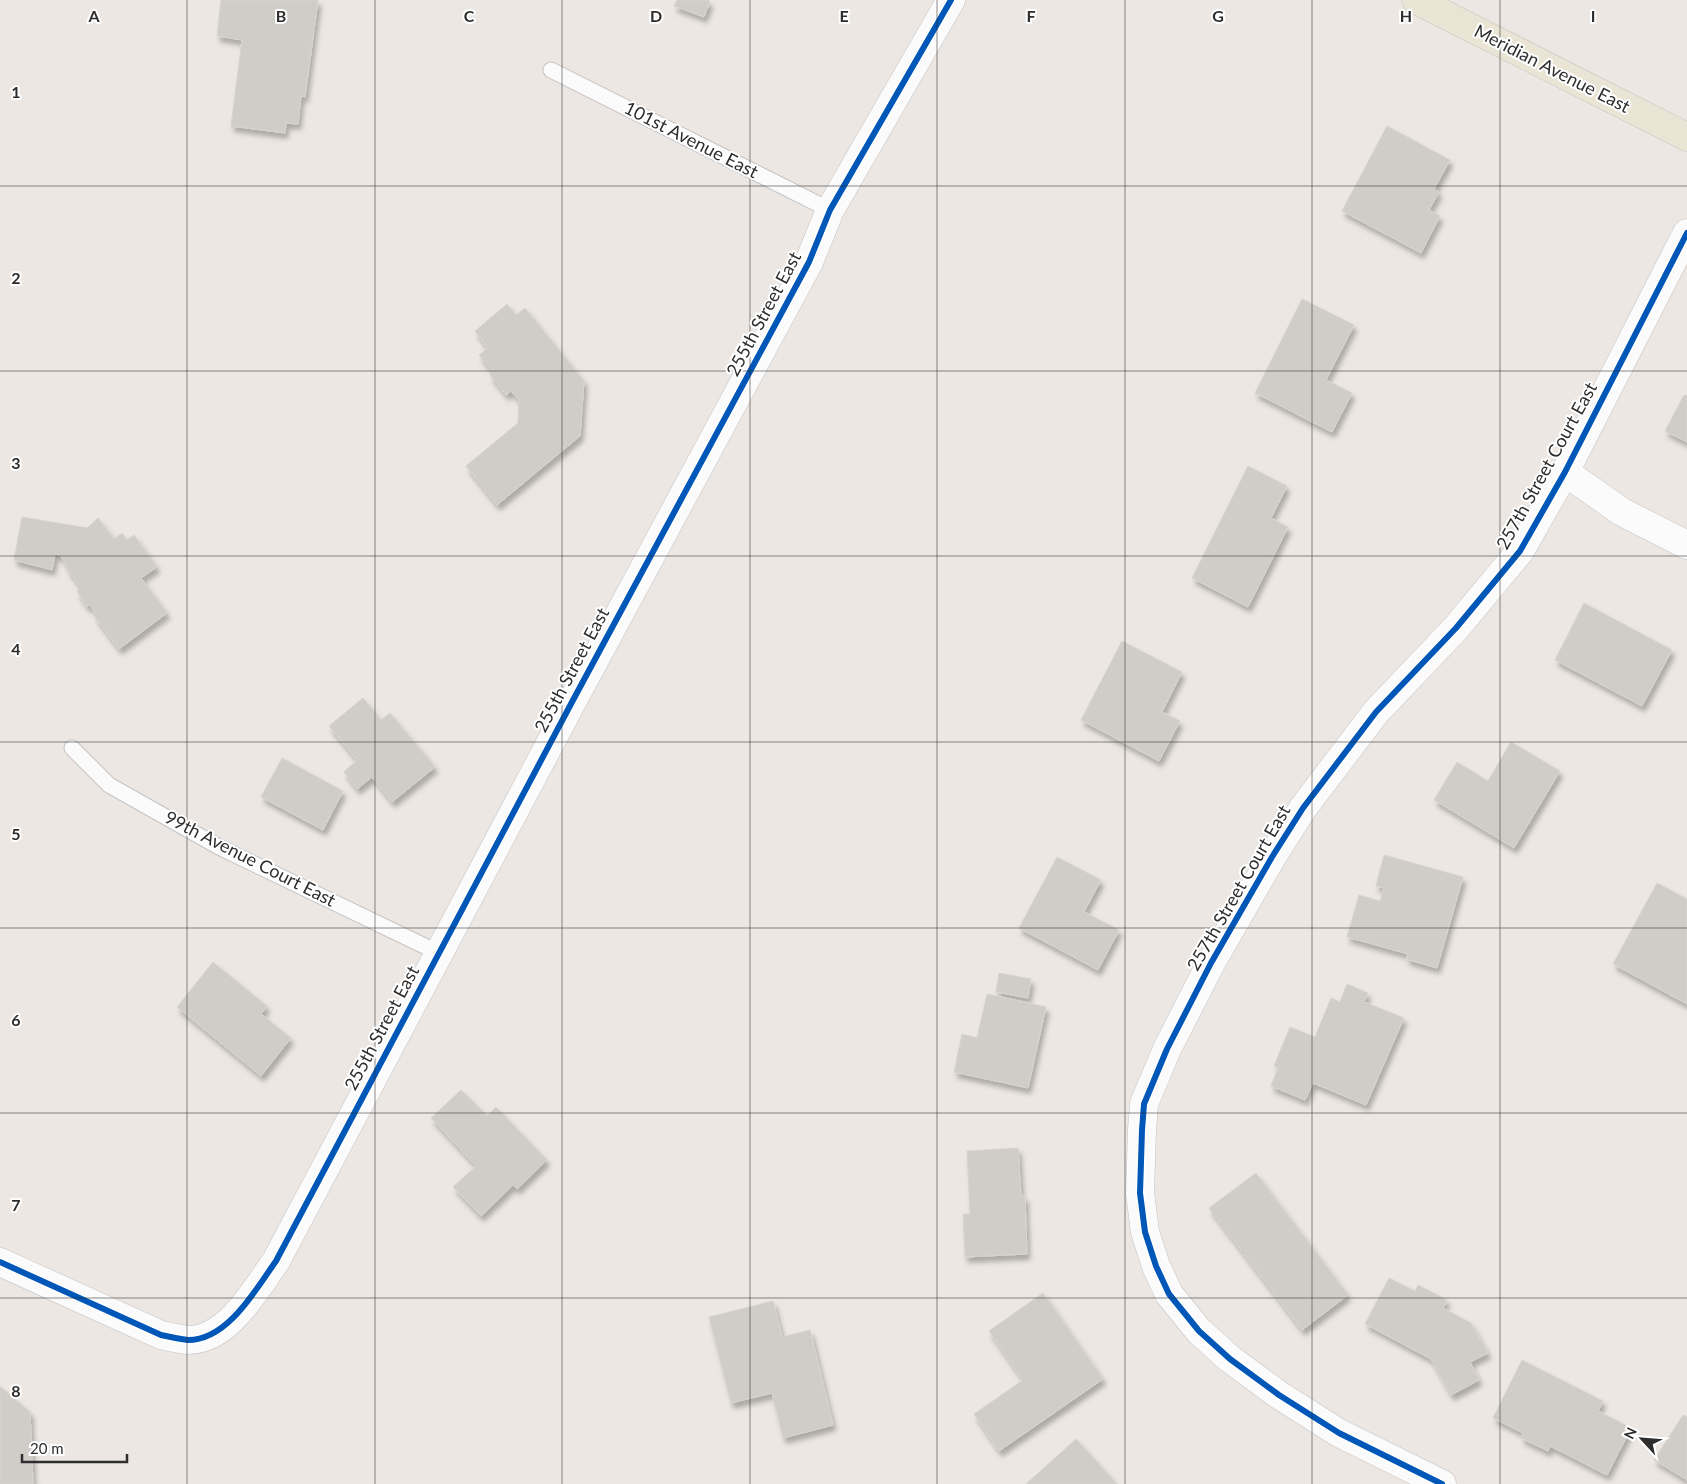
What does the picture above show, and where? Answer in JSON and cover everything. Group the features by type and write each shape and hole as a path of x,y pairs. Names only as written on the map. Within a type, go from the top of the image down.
{"main road":[{"name":"Meridian Avenue East","path":"1416,0 1687,137"}],"street":[{"name":"255th Street East","path":"0,1262 161,1335 188,1340 201,1338 220,1330 248,1299 276,1260 572,702 809,262 830,210 951,0"},
{"name":"257th Street Court East","path":"1442,1484 1339,1433 1279,1395 1230,1359 1199,1331 1169,1294 1156,1266 1145,1232 1140,1193 1144,1104 1168,1049 1211,963 1272,857 1303,808 1376,712 1456,628 1520,551 1565,472 1687,233"},
{"path":"1565,472 1622,512 1687,545"}],"lane":[{"name":"101st Avenue East","path":"551,70 830,210"},
{"name":"99th Avenue Court East","path":"72,748 109,785 219,847 439,953"}],"building":[{"path":"221,0 318,0 305,97 301,96 298,124 286,123 285,133 231,126 242,40 217,36"},
{"path":"677,0 710,1 704,17 674,6"},
{"path":"1387,126 1450,160 1434,189 1439,192 1429,210 1440,216 1421,253 1342,211"},
{"path":"1302,299 1354,325 1326,380 1352,393 1332,432 1255,393"},
{"path":"507,304 516,315 525,308 584,381 580,436 497,505 466,466 518,423 519,400 511,391 506,395 490,375 493,372 479,355 488,348 475,331"},
{"path":"1684,395 1687,396 1687,442 1665,431"},
{"path":"1248,466 1287,486 1271,518 1288,527 1248,607 1192,578"},
{"path":"22,517 87,528 98,518 114,539 122,533 127,540 134,535 157,567 141,578 167,613 119,649 95,617 97,615 89,604 87,607 77,591 81,587 67,569 61,556 55,554 52,570 14,560"},
{"path":"1584,603 1672,650 1642,706 1555,660"},
{"path":"1122,641 1182,672 1162,712 1180,721 1159,761 1081,720"},
{"path":"363,698 381,720 390,713 435,767 392,802 372,777 357,789 344,772 357,760 329,726"},
{"path":"1511,742 1560,771 1514,848 1434,800 1457,762 1488,781"},
{"path":"282,758 343,791 323,830 261,797"},
{"path":"1384,855 1463,877 1437,968 1406,959 1408,954 1347,937 1359,895 1380,901 1384,888 1376,886"},
{"path":"1057,857 1101,880 1084,912 1119,930 1098,970 1019,928"},
{"path":"1657,883 1687,899 1687,1004 1613,964"},
{"path":"213,962 267,1006 261,1014 291,1038 261,1076 177,1007"},
{"path":"999,973 1031,979 1028,998 996,992"},
{"path":"1347,984 1368,993 1364,1002 1404,1018 1366,1105 1313,1083 1305,1100 1271,1086 1278,1068 1274,1066 1290,1027 1315,1037 1331,998 1340,1002"},
{"path":"987,994 1046,1007 1028,1088 954,1072 962,1034 977,1038"},
{"path":"461,1090 487,1116 496,1107 547,1160 517,1189 513,1185 481,1216 453,1187 476,1166 431,1118"},
{"path":"1018,1148 1021,1197 1025,1196 1027,1254 965,1257 963,1214 970,1214 967,1151"},
{"path":"1256,1173 1348,1295 1302,1330 1209,1208"},
{"path":"1389,1278 1415,1291 1418,1285 1447,1300 1443,1308 1471,1323 1488,1353 1470,1362 1479,1380 1451,1395 1431,1359 1365,1324"},
{"path":"1043,1293 1103,1379 999,1451 974,1414 1023,1380 989,1331"},
{"path":"773,1301 782,1337 810,1330 833,1425 783,1438 772,1393 731,1403 709,1317"},
{"path":"1522,1360 1603,1401 1598,1411 1631,1428 1607,1475 1550,1446 1548,1451 1521,1438 1523,1433 1493,1418"},
{"path":"0,1386 30,1412 33,1484 0,1484"},
{"path":"1683,1415 1687,1417 1687,1480 1654,1460"},
{"path":"1076,1439 1117,1484 1026,1484"}],"cycle path":[{"path":"0,1262 161,1335 185,1340 202,1338 216,1332 240,1311 250,1298 276,1261 572,702 809,262 830,210 951,0"},
{"path":"1442,1484 1339,1433 1279,1395 1230,1359 1199,1331 1169,1294 1156,1266 1145,1232 1140,1193 1144,1104 1167,1049 1211,963 1272,857 1303,808 1376,712 1456,628 1520,551 1565,472 1687,233"}]}
